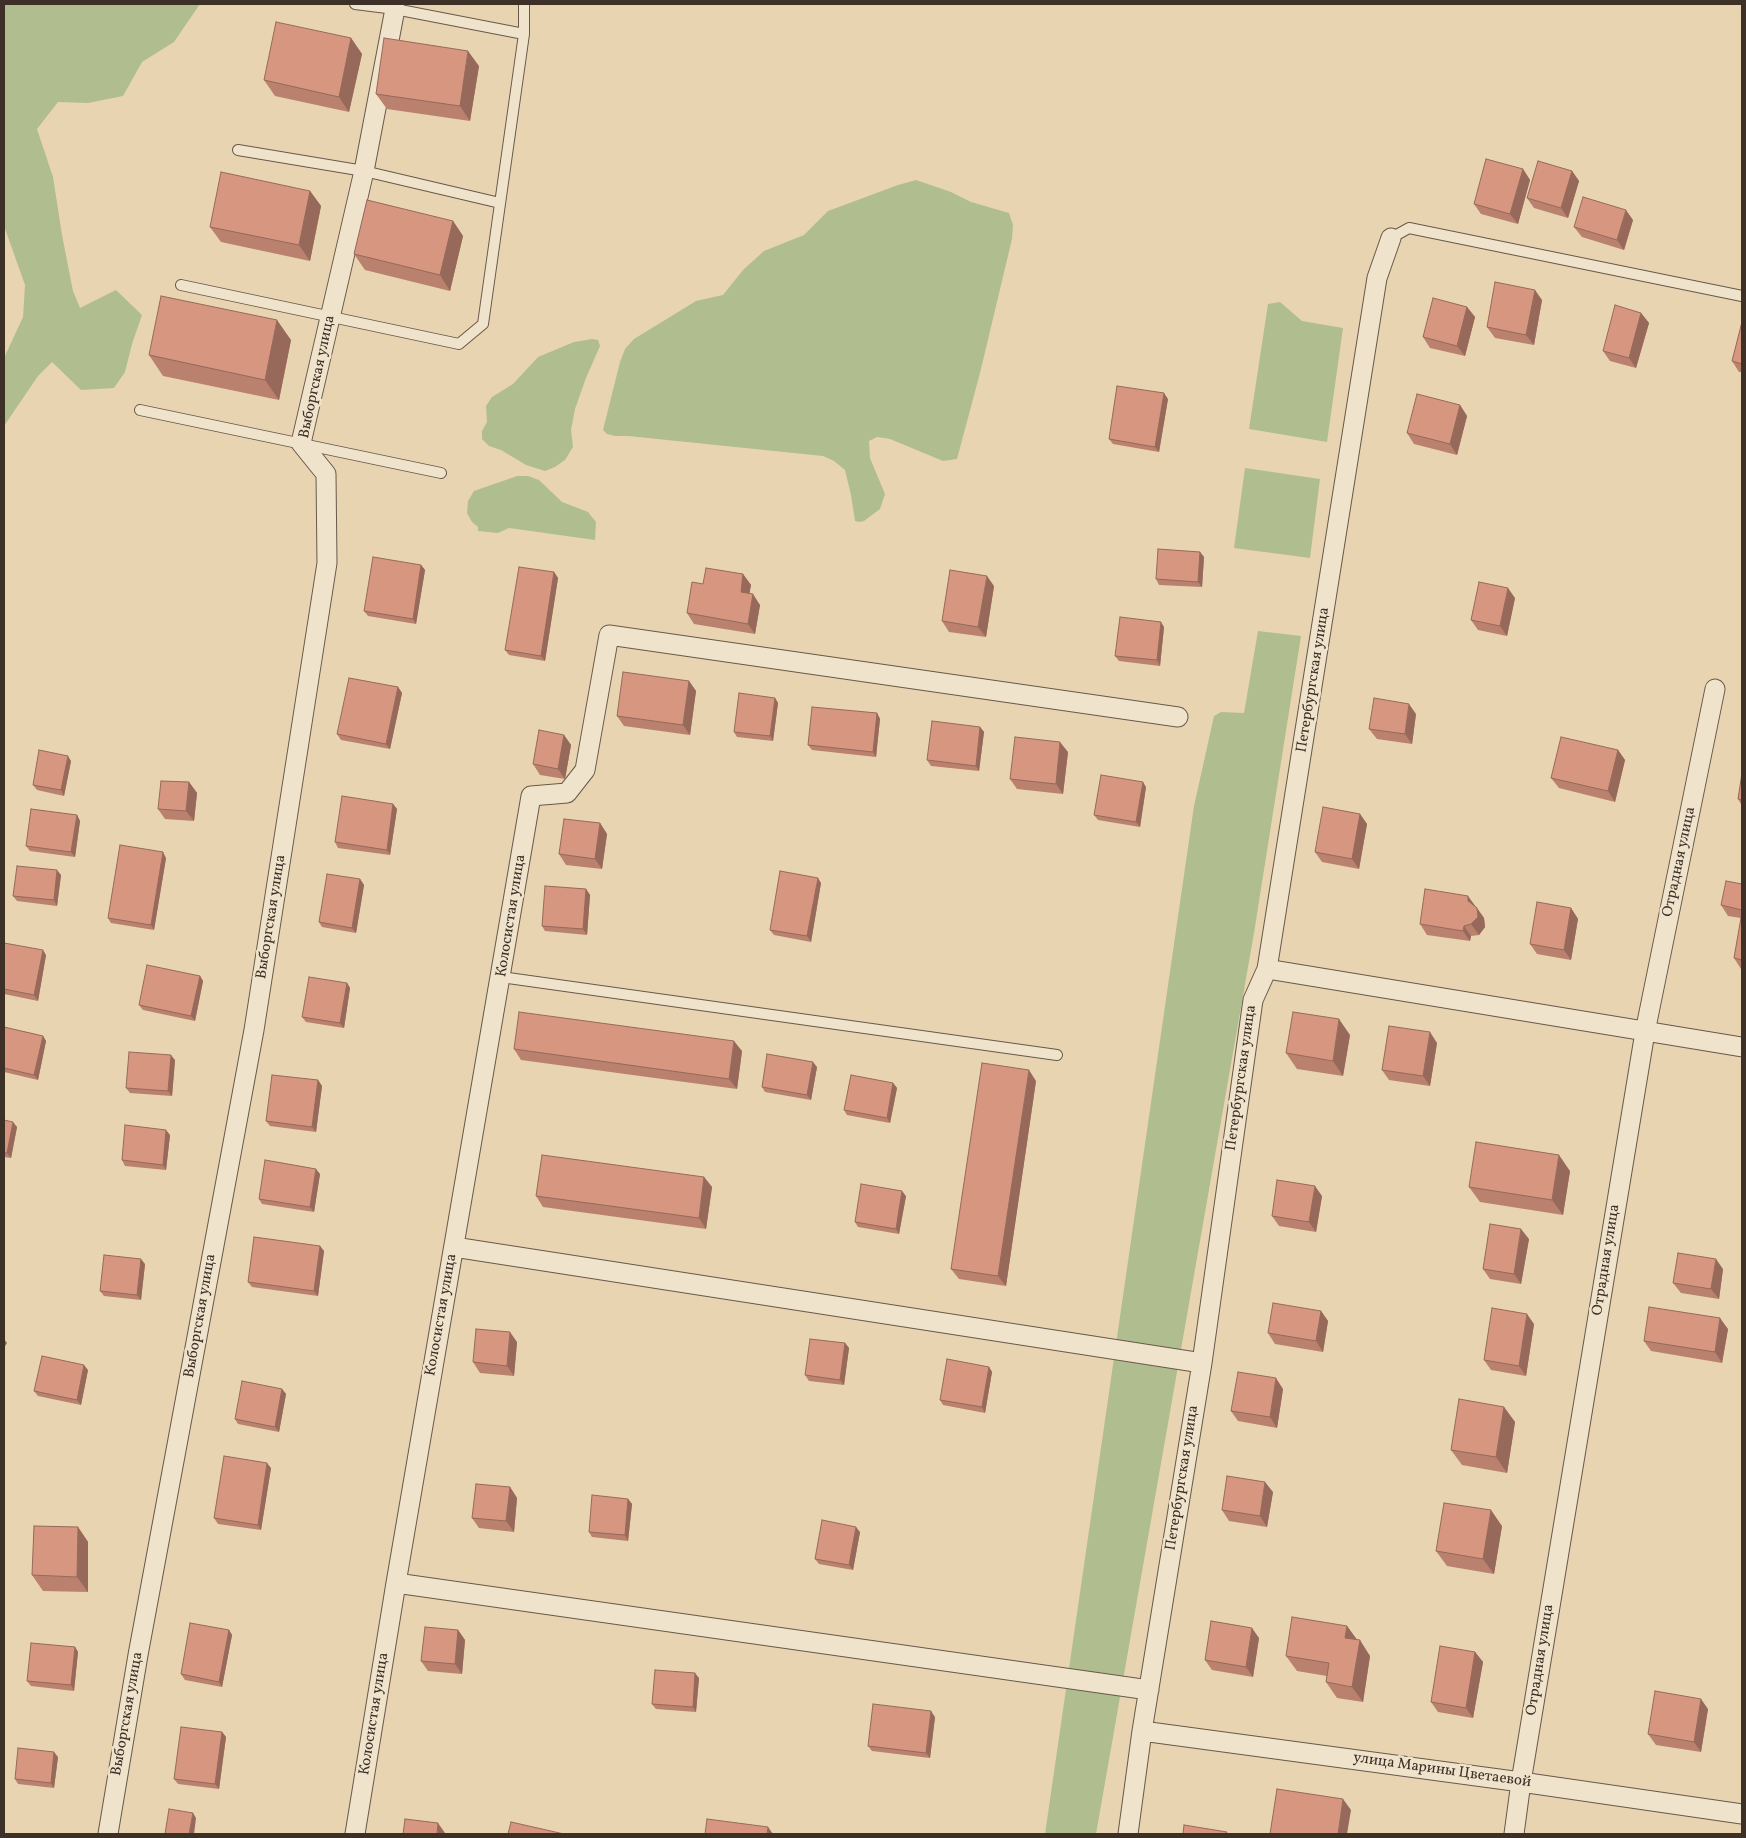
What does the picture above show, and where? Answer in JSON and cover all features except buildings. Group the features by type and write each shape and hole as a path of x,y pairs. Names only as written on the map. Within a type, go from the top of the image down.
{"street":[{"name":"Выборгская улица","path":"108,1834 138,1655 254,1030 327,563 326,474 301,444 364,171 396,9"},
{"name":"Петербургская улица","path":"1128,1834 1142,1731 1202,1363 1253,1000 1267,970 1377,278 1391,238"},
{"name":"Колосистая улица","path":"355,1834 396,1583 531,796 567,793 585,770 609,635 1178,717"},
{"name":"Отрадная улица","path":"1514,1834 1645,1032 1715,689"},
{"path":"1267,970 1742,1047"},
{"path":"454,1247 1202,1363"},
{"path":"396,1583 1149,1690"},
{"name":"улица Марины Цветаевой","path":"1142,1731 1742,1814"}],"lane":[{"path":"355,4 396,9 524,34"},
{"path":"181,285 459,344 483,324 524,34 524,4"},
{"path":"238,150 364,171 500,203"},
{"path":"1391,238 1409,228 1742,296"},
{"path":"140,410 441,473"},
{"path":"501,978 1057,1055"}],"green space":[{"path":"4,4 200,4 174,42 142,62 123,96 88,103 58,102 37,129 53,177 73,291 80,308 116,290 142,315 125,372 114,388 81,390 52,362 38,376 4,426 4,358 23,317 25,285 4,226"},
{"path":"916,180 951,192 971,202 1009,213 1013,225 1012,239 980,373 957,459 943,461 890,439 877,437 869,441 870,458 885,494 880,509 864,521 859,522 855,521 845,470 834,461 823,456 615,436 607,434 603,430 620,362 625,349 634,339 696,301 723,295 743,270 764,251 804,235 828,211"},
{"path":"1280,302 1302,321 1343,328 1327,442 1249,429 1268,304"},
{"path":"598,340 600,346 575,409 571,430 573,447 565,460 545,471 526,465 501,450 489,446 482,439 482,431 487,422 486,406 492,397 513,384 538,357 574,342"},
{"path":"1245,468 1320,479 1310,558 1234,548"},
{"path":"517,476 528,476 539,480 562,502 588,512 596,522 595,540 509,528 498,533 478,531 478,527 472,522 467,513 468,501 474,491"},
{"path":"1258,631 1301,636 1254,933 1096,1834 1045,1834 1194,806 1214,716 1221,712 1244,713"}]}
